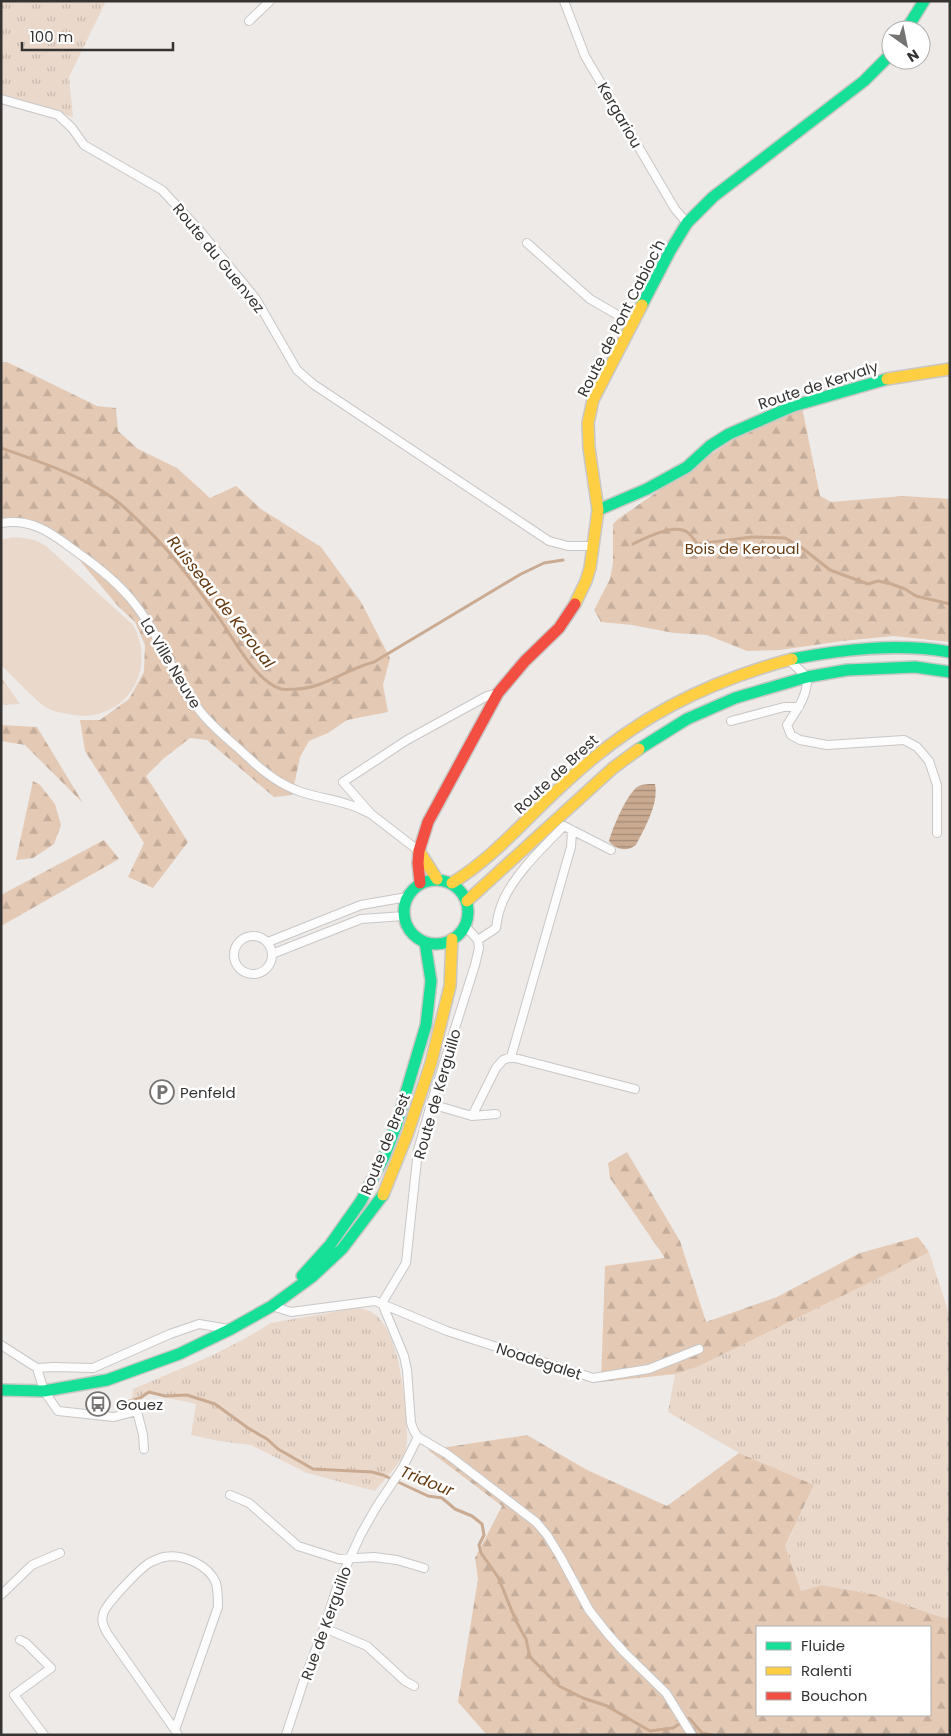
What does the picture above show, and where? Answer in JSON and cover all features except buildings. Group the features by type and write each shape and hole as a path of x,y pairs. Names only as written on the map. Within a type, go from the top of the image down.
{"main road":[{"path":"912,20 924,1"},
{"name":"Route de Pont Cabioc'h","path":"420,884 419,851 428,822 498,693 559,628 572,610 586,581 594,546 598,510 589,448 588,423 593,400 670,252 687,223 713,197 864,82 881,64"},
{"name":"Route de Kervaly","path":"598,510 646,490 687,467 710,446 729,434 793,406 881,380 950,369"},
{"name":"Route de Brest","path":"452,883 471,872 492,855 595,755 628,731 675,702 724,680 788,659 850,648 915,647 950,652"},
{"path":"467,901 613,768 643,746 688,719 735,698 807,677 847,670 915,667 950,672"},
{"path":"419,851 437,879"},
{"path":"437,879 452,883 461,891 467,901 468,914 465,926 460,934 444,943 434,944 425,942 415,936 408,927 404,916 404,906 407,897 412,889 428,880 437,879"},
{"name":"Route de Brest","path":"1,1390 44,1391 107,1380 179,1354 231,1329 272,1306 313,1276 342,1249 383,1196 407,1135 431,1063 450,986 452,939"},
{"name":"Route de Brest","path":"286,1294 330,1245 361,1201 387,1149 396,1126 426,1025 431,981 425,942"}],"street":[{"path":"249,21 270,1"},
{"name":"Kergariou","path":"564,1 585,56 675,209 687,223"},
{"name":"Route du Guenvez","path":"1,99 58,115 72,128 84,145 162,190 201,232 256,299 297,370 313,384 548,541 568,546 594,546"},
{"path":"527,243 590,299 633,324"},
{"name":"La Ville Neuve","path":"1,523 14,521 37,526 52,534 95,565 130,598 148,624 184,688 201,712 237,748 266,772 281,783 296,790 350,805 371,814"},
{"path":"788,659 807,677 807,686 799,707 787,725 791,735 800,740 826,745 904,740 917,747 929,761 937,785 937,833"},
{"path":"419,851 371,814 343,782 407,740 487,696 498,693"},
{"path":"731,721 784,707 799,707"},
{"path":"465,926 478,940 496,928 500,907 514,882 535,855 564,826 611,850"},
{"path":"511,1057 571,846 572,830"},
{"path":"268,942 361,905 407,897"},
{"path":"272,954 362,919 404,916"},
{"path":"255,935 262,937 268,942 272,954 270,964 266,970 251,974 239,969 235,962 234,950 237,943 243,938 255,935"},
{"name":"Route de Kerguillo","path":"382,1303 406,1263 416,1164 431,1104 480,948 478,940"},
{"path":"472,1116 496,1068 503,1060 511,1057 636,1089"},
{"path":"431,1104 472,1116 496,1114"},
{"path":"272,1306 291,1312 375,1301 382,1303 404,1356 407,1370 411,1423 418,1437 447,1454 536,1522 560,1556 589,1610 624,1652 666,1693 692,1735"},
{"name":"Noadegalet","path":"382,1303 447,1331 593,1378 649,1369 699,1349"},
{"path":"37,1368 54,1366 93,1368 170,1334 199,1324 231,1329"},
{"path":"1,1344 37,1368 44,1391 58,1411 114,1417 137,1411 143,1435 144,1449"},
{"name":"Rue de Kerguillo","path":"286,1735 338,1584 369,1520 418,1437"},
{"path":"230,1495 249,1503 298,1546 338,1559 374,1557 397,1560 424,1568"},
{"path":"1,1595 32,1565 60,1553"},
{"path":"164,1557 180,1557 194,1561 215,1582 218,1595 218,1607 176,1732 102,1623 103,1613 109,1603 150,1562 164,1557"},
{"path":"324,1628 367,1646 405,1681 414,1686"},
{"path":"20,1640 26,1643 51,1668 14,1695 44,1735"}],"green space":[{"path":"1,1 106,1 69,77 73,117 1,94"},
{"path":"1,362 7,362 97,406 116,408 118,431 138,449 177,468 210,498 236,486 261,509 321,547 361,602 390,658 383,685 388,712 347,720 328,733 309,741 300,757 292,795 274,797 207,740 190,738 163,759 146,776 188,842 153,888 128,877 144,843 85,751 80,720 100,720 129,699 144,672 145,645 135,622 118,606 65,543 37,526 1,523"},
{"name":"Bois de Keroual","path":"802,407 820,496 831,502 903,496 950,499 950,642 894,636 780,650 747,651 707,635 674,633 632,625 601,622 594,610 610,579 613,563 613,524 745,431"},
{"path":"13,537 30,539 46,546 133,625 140,643 142,660 138,677 131,692 120,704 105,712 88,716 54,711 38,701 1,665 1,540"},
{"path":"1,677 20,704 1,705"},
{"path":"1,725 37,727 83,803 25,745 1,741"},
{"path":"33,781 40,785 55,804 61,825 54,844 33,858 16,860"},
{"path":"104,840 119,859 1,926 1,895"},
{"path":"627,1152 680,1241 706,1322 777,1297 860,1253 918,1237 929,1252 697,1367 675,1374 601,1382 605,1266 665,1258 610,1178 608,1163"},
{"path":"929,1252 950,1317 950,1620 876,1595 822,1585 801,1591 785,1547 814,1485 739,1453 668,1412 675,1374 697,1367"},
{"path":"356,1308 374,1313 387,1330 399,1365 405,1405 407,1444 405,1452 375,1491 307,1473 251,1445 191,1435 196,1404 150,1394 132,1399 133,1389 213,1355 271,1323"},
{"path":"527,1435 587,1470 667,1506 739,1453 814,1485 785,1546 801,1591 822,1585 876,1595 950,1620 950,1735 487,1735 458,1702 478,1579 475,1558 502,1506 428,1450"}],"shaded area":[{"path":"655,784 656,792 653,807 636,845 629,849 615,846 609,841 625,802 639,786"}],"waterway":[{"name":"Ruisseau de Keroual","path":"1,448 67,473 99,489 126,509 161,543 184,570 254,669 271,685 281,689 307,688 374,662 521,574 544,563 563,560"},
{"name":"Ruisseau de Keroual","path":"633,544 660,532 675,529 687,532 698,544 752,537 785,538 801,547 830,570 868,584 878,581 891,584 905,589 916,596 950,604"},
{"name":"Tridour","path":"120,1404 140,1398 149,1392 165,1396 187,1395 215,1404 267,1439 278,1449 313,1469 372,1472 383,1475 428,1496 442,1498 455,1509 472,1516 482,1524 484,1535 479,1545 481,1553 498,1577 516,1621 526,1639 530,1657 559,1686 583,1698 607,1706 650,1731 673,1728 682,1722"},
{"name":"Tridour","path":"689,1718 702,1733 711,1735"}],"traffic: fast":[{"path":"912,20 924,1"},
{"path":"642,305 687,223 713,197 864,81 881,64"},
{"path":"598,510 647,489 687,467 710,446 729,434 793,406 887,379"},
{"path":"792,659 831,652 871,648 911,648 950,652"},
{"path":"639,749 687,719 735,698 807,677 847,670 915,667 950,672"},
{"path":"436,880 448,882 459,889 466,900 468,912 466,924 459,935 448,942 436,944 424,942 413,935 406,924 404,912 406,900 413,889 424,882 436,880"},
{"path":"302,1276 330,1245 361,1201 384,1157 396,1126 426,1025 431,981 425,942"},
{"path":"1,1390 44,1391 107,1380 179,1354 231,1329 272,1306 313,1276 342,1249 383,1195"}],"traffic: slow":[{"path":"575,604 590,568 598,510 589,448 588,423 593,400 642,305"},
{"path":"887,379 950,369"},
{"path":"452,883 483,861 591,760 643,722 699,692 759,669 792,659"},
{"path":"467,901 613,768 639,749"},
{"path":"419,851 437,879"},
{"path":"383,1195 407,1135 431,1063 450,986 452,939"}],"traffic: jam":[{"path":"420,883 419,851 428,822 498,693 525,661 559,628 575,604"}],"place":[{"name":"Penfeld","path":"162,1092"},
{"name":"Gouez","path":"98,1404"}]}
